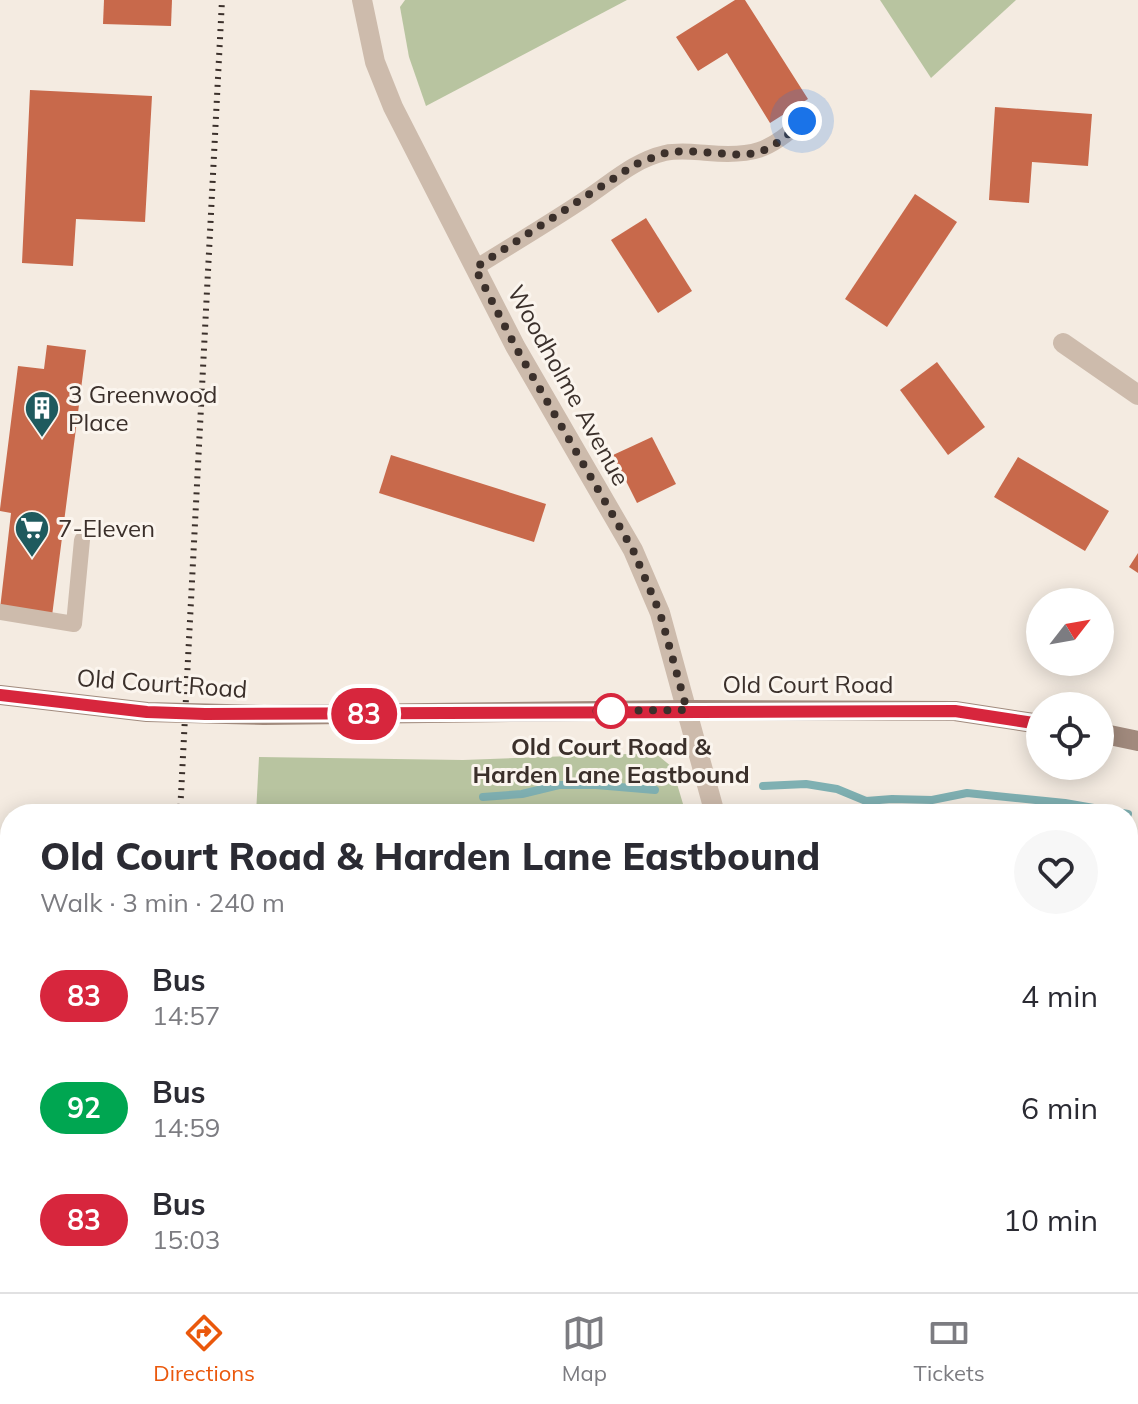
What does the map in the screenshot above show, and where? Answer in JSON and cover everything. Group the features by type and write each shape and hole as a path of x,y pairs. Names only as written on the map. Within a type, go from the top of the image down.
{"main road":[{"name":"Old Court Road","path":"0,695 147,712 264,715 687,710 955,711 1026,722"},
{"path":"1114,736 1138,741"}],"street":[{"name":"Woodholme Avenue","path":"362,0 375,62 393,107 515,346 633,550 660,613 712,804"},
{"path":"1063,343 1138,395"}],"lane":[{"path":"475,268 636,164 660,155 686,151 742,155 761,152 782,140 802,121"},
{"path":"0,612 74,624 82,540"}],"green space":[{"path":"405,0 627,0 426,106 409,57 400,7"},
{"path":"880,0 1016,0 931,78"},
{"path":"655,753 672,767 683,804 257,804 259,757 463,760"}],"building":[{"path":"104,0 172,0 171,26 103,24"},
{"path":"735,0 745,0 808,99 770,123 727,53 698,71 676,37"},
{"path":"30,90 152,96 145,222 76,219 73,266 22,263"},
{"path":"995,107 1092,114 1088,166 1032,162 1029,203 989,200"},
{"path":"915,194 957,222 887,327 845,299"},
{"path":"646,218 692,291 658,313 611,240"},
{"name":"3 Greenwood Place","path":"47,345 86,350 52,616 0,609 11,513 0,509 18,366 44,369"},
{"path":"937,362 985,427 948,455 900,390"},
{"path":"652,437 676,484 637,503 613,455"},
{"path":"391,455 546,504 534,542 379,493"},
{"path":"1018,457 1109,511 1085,551 994,497"},
{"path":"1138,553 1138,573 1129,567"}],"waterway":[{"path":"763,786 806,784 837,789 866,801 932,800 967,793 1071,804"},
{"path":"483,797 522,794 559,785 655,790"}],"railway":[{"path":"181,804 222,0"}],"bus line":[{"name":"83","path":"0,695 147,712 205,714 955,711 1026,722"}],"place":[{"name":"3 Greenwood Place","path":"42,439"},
{"name":"7-Eleven","path":"32,559"},
{"name":"Old Court Road & Harden Lane Eastbound","path":"611,711"}],"route":[{"path":"611,711 596,711 687,710 660,613 633,550 515,346 475,268 651,157 686,151 742,155 761,152 782,140 802,121"}]}
